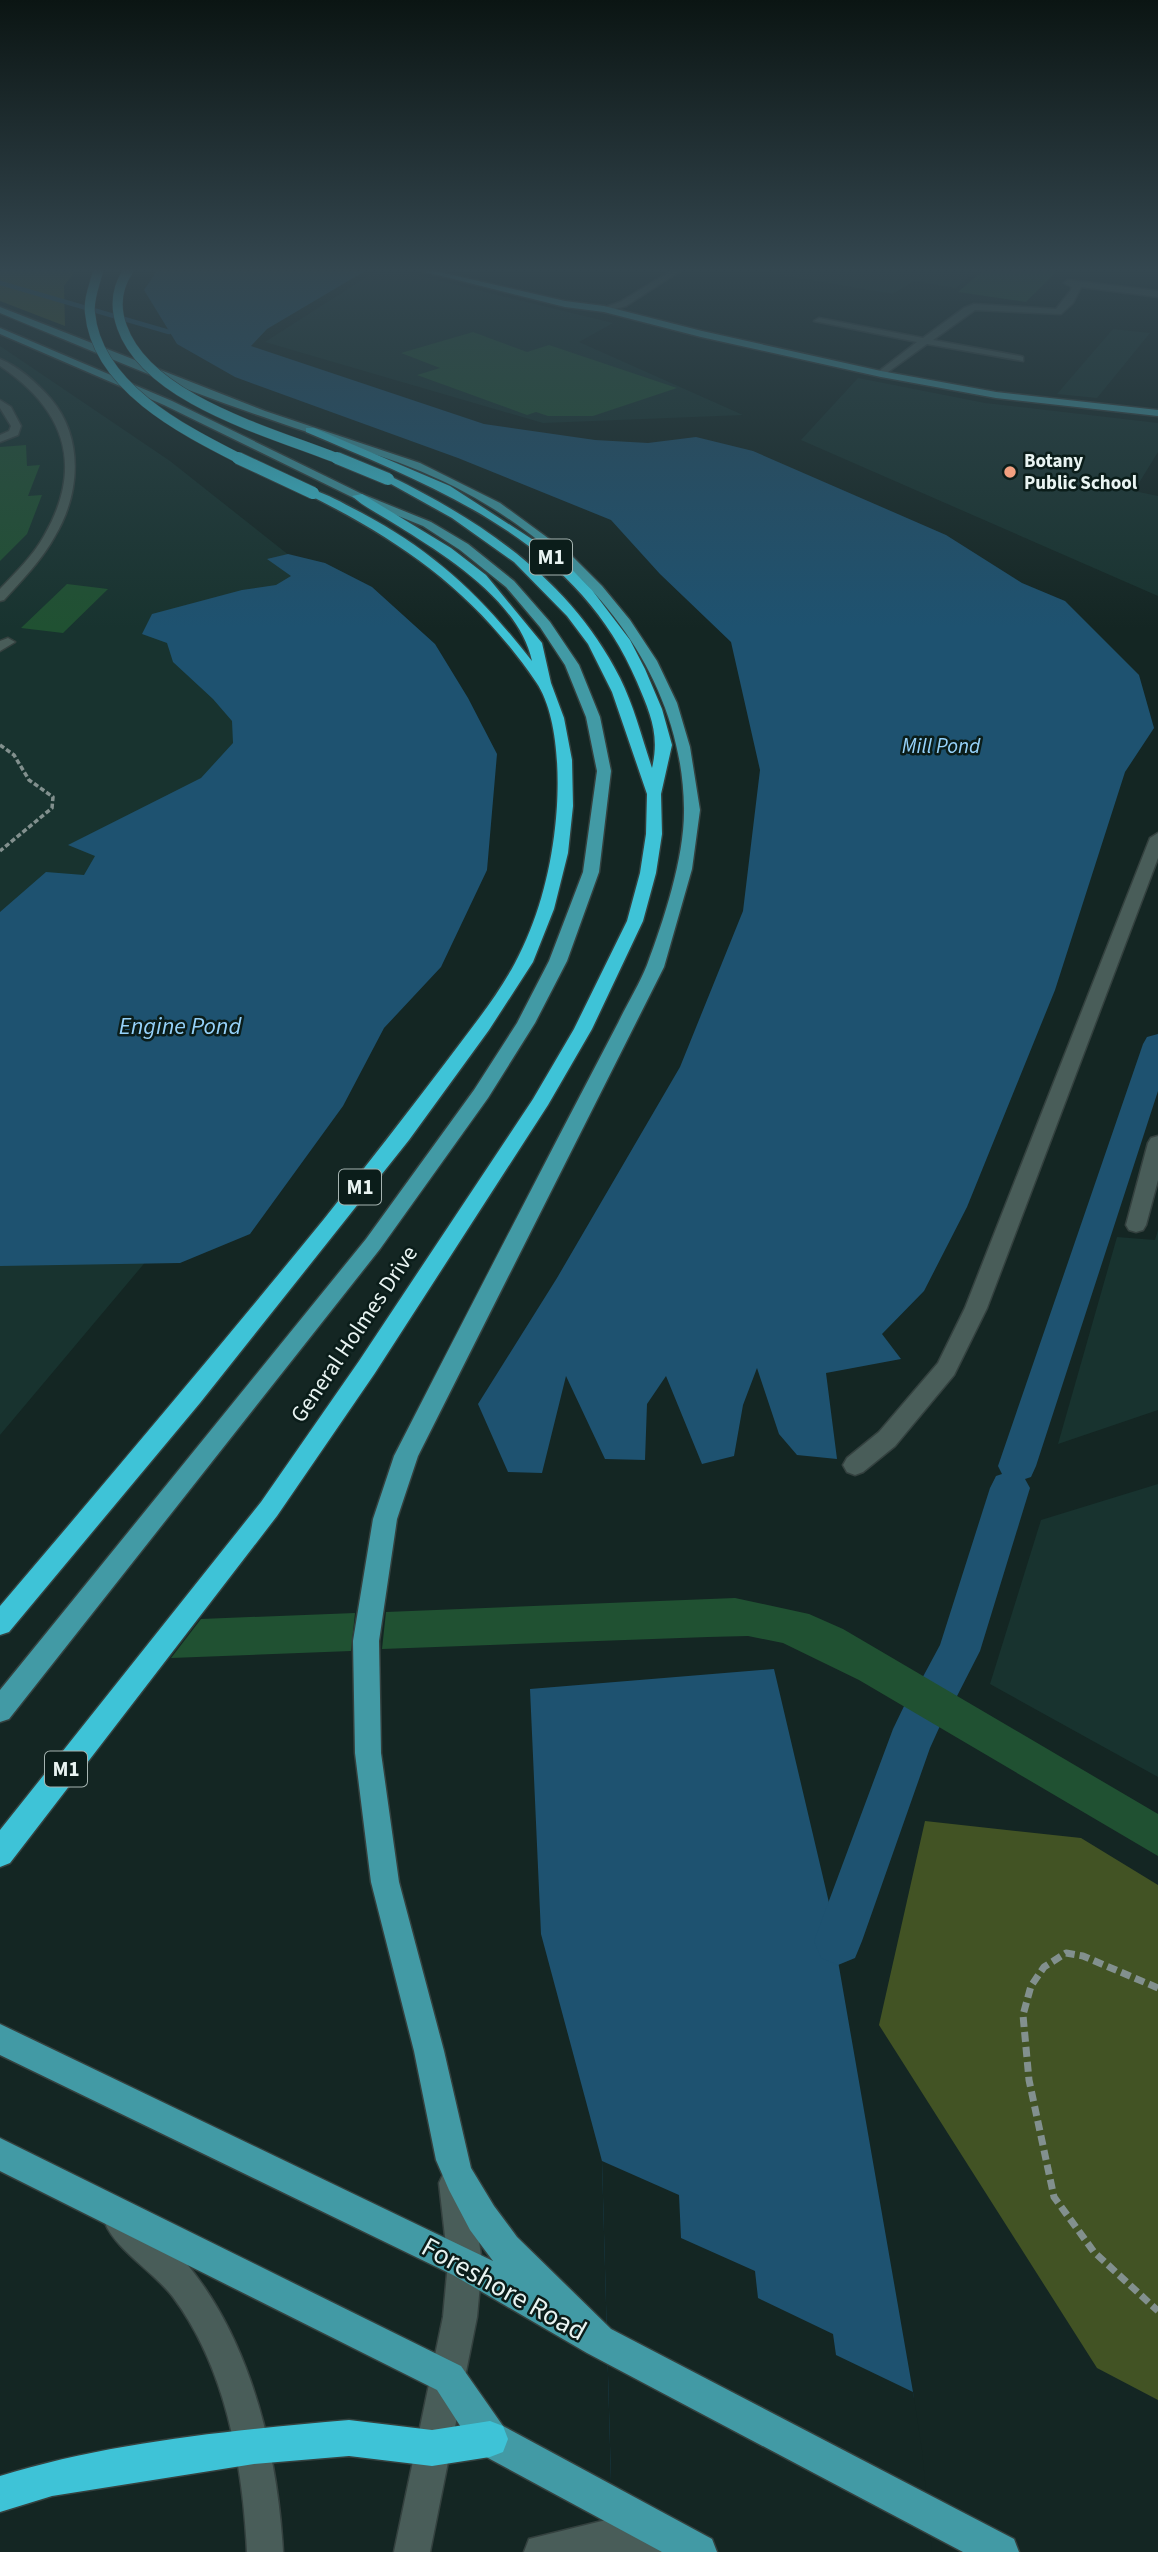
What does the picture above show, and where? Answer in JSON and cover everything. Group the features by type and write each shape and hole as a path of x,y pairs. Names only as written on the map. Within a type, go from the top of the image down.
{"highway":[{"name":"M1","path":"0,1625 192,1397 402,1135 483,1026 524,962 549,898 560,853 565,806 565,760 557,718 544,684 478,603 447,573 370,522 192,435 152,407 134,390"},
{"name":"M1","path":"182,390 237,420 388,479 432,500 522,561 578,621 611,674 625,706 637,750 654,794"},
{"name":"M1","path":"310,430 396,465 474,504 557,561 588,593 623,640 655,709 665,745 654,794"},
{"path":"358,496 447,551 482,578 535,643 544,684"},
{"name":"General Holmes Drive","path":"0,1853 269,1509 480,1197 541,1101 583,1029 635,921 648,873 654,834 654,794"},
{"path":"0,2494 52,2478 254,2446 349,2438 432,2448 491,2439"}],"main road":[{"path":"0,1710 373,1244 481,1094 526,1023 558,961 591,872 604,771 593,717 572,665 545,625 510,584 464,547 427,524 358,496 138,390"},
{"name":"M1","path":"207,390 310,430"},
{"path":"969,390 1158,413"},
{"path":"310,430 375,450 464,487 565,552 597,585 634,632 657,674 677,719 692,810 681,883 655,967 406,1456 385,1519 366,1641 368,1754 386,1882 429,2051 452,2160 482,2218 505,2249 599,2341"},
{"name":"Foreshore Road","path":"0,2039 465,2263 599,2341 1001,2552"},
{"path":"0,2154 449,2378 491,2439 699,2552"}],"street":[{"path":"0,597 53,528 72,472 64,428 47,400 37,390"},
{"path":"0,403 7,409 16,426 14,433 0,439"},
{"path":"855,1465 887,1439 915,1409 946,1369 970,1320 1158,838"},
{"path":"1136,1225 1158,1143"},
{"path":"412,2552 449,2378 465,2263 452,2160"},
{"path":"101,2204 189,2290 210,2327 238,2392 254,2446 263,2505 265,2552"},
{"path":"542,2552 606,2538 670,2552"}],"path":[{"path":"0,745 7,747 19,760 28,778 53,797 51,808 0,851"},
{"path":"1158,1988 1083,1956 1066,1953 1044,1967 1031,1986 1023,2015 1028,2080 1054,2197 1094,2252 1158,2311"}],"shaded area":[{"name":"Engine Pond","path":"0,390 65,390 170,461 400,643 464,883 0,1435"},
{"path":"430,390 687,390 743,415 543,423"},
{"name":"Botany Public School","path":"847,390 919,390 985,403 1158,423 1158,452 1134,491 1158,496 1158,596 801,440"},
{"path":"1060,390 1103,390 1097,398 1057,394"},
{"path":"1158,1230 1158,1410 1058,1444 1117,1237 1155,1240"},
{"path":"1158,1484 1158,1777 990,1684 1041,1520"}],"green space":[{"path":"925,1821 1081,1838 1158,1885 1158,2400 1097,2368 879,2025"}],"water":[{"name":"Mill Pond","path":"271,390 383,390 484,424 595,440 648,443 696,437 753,451 946,535 1022,583 1065,601 1139,675 1154,728 1125,772 1055,990 967,1207 924,1291 882,1334 901,1359 826,1373 837,1459 797,1455 779,1434 757,1368 743,1405 734,1456 702,1464 666,1376 647,1404 645,1460 605,1459 566,1376 542,1473 508,1472 478,1404 557,1278 680,1067 743,911 760,770 731,642 660,574 611,520 458,458"},
{"name":"Engine Pond","path":"288,554 325,563 372,587 435,644 468,698 497,754 487,870 441,967 384,1028 343,1106 250,1234 180,1263 0,1266 0,912 46,872 84,875 95,856 68,845 201,778 233,743 232,721 213,699 173,662 167,643 142,634 152,614 242,590 276,585 291,576 267,559"},
{"path":"774,1669 838,1941 838,1961 913,2392 928,2552 613,2552 602,2161 541,1934 530,1689"}],"pier":[{"path":"602,2161 679,2195 681,2238 755,2271 758,2298 833,2334 836,2355 913,2392 932,2552 613,2552"}],"building":[{"path":"459,390 671,390 593,416 548,416 536,412 527,415"},
{"path":"26,445 27,466 40,465 28,496 42,495 27,534 0,561 0,447"},
{"path":"67,584 108,589 63,633 21,628"},
{"path":"735,1598 809,1614 843,1629 1158,1814 1158,1856 859,1680 783,1643 748,1636 382,1649 386,1612"},
{"path":"355,1613 351,1651 171,1658 201,1619"}],"waterway":[{"path":"1017,1466 1158,1044"},
{"path":"940,1686 959,1651 1010,1488"},
{"path":"838,1941 909,1744 922,1717"}],"place":[{"name":"Botany Public School","path":"1010,472"}]}
